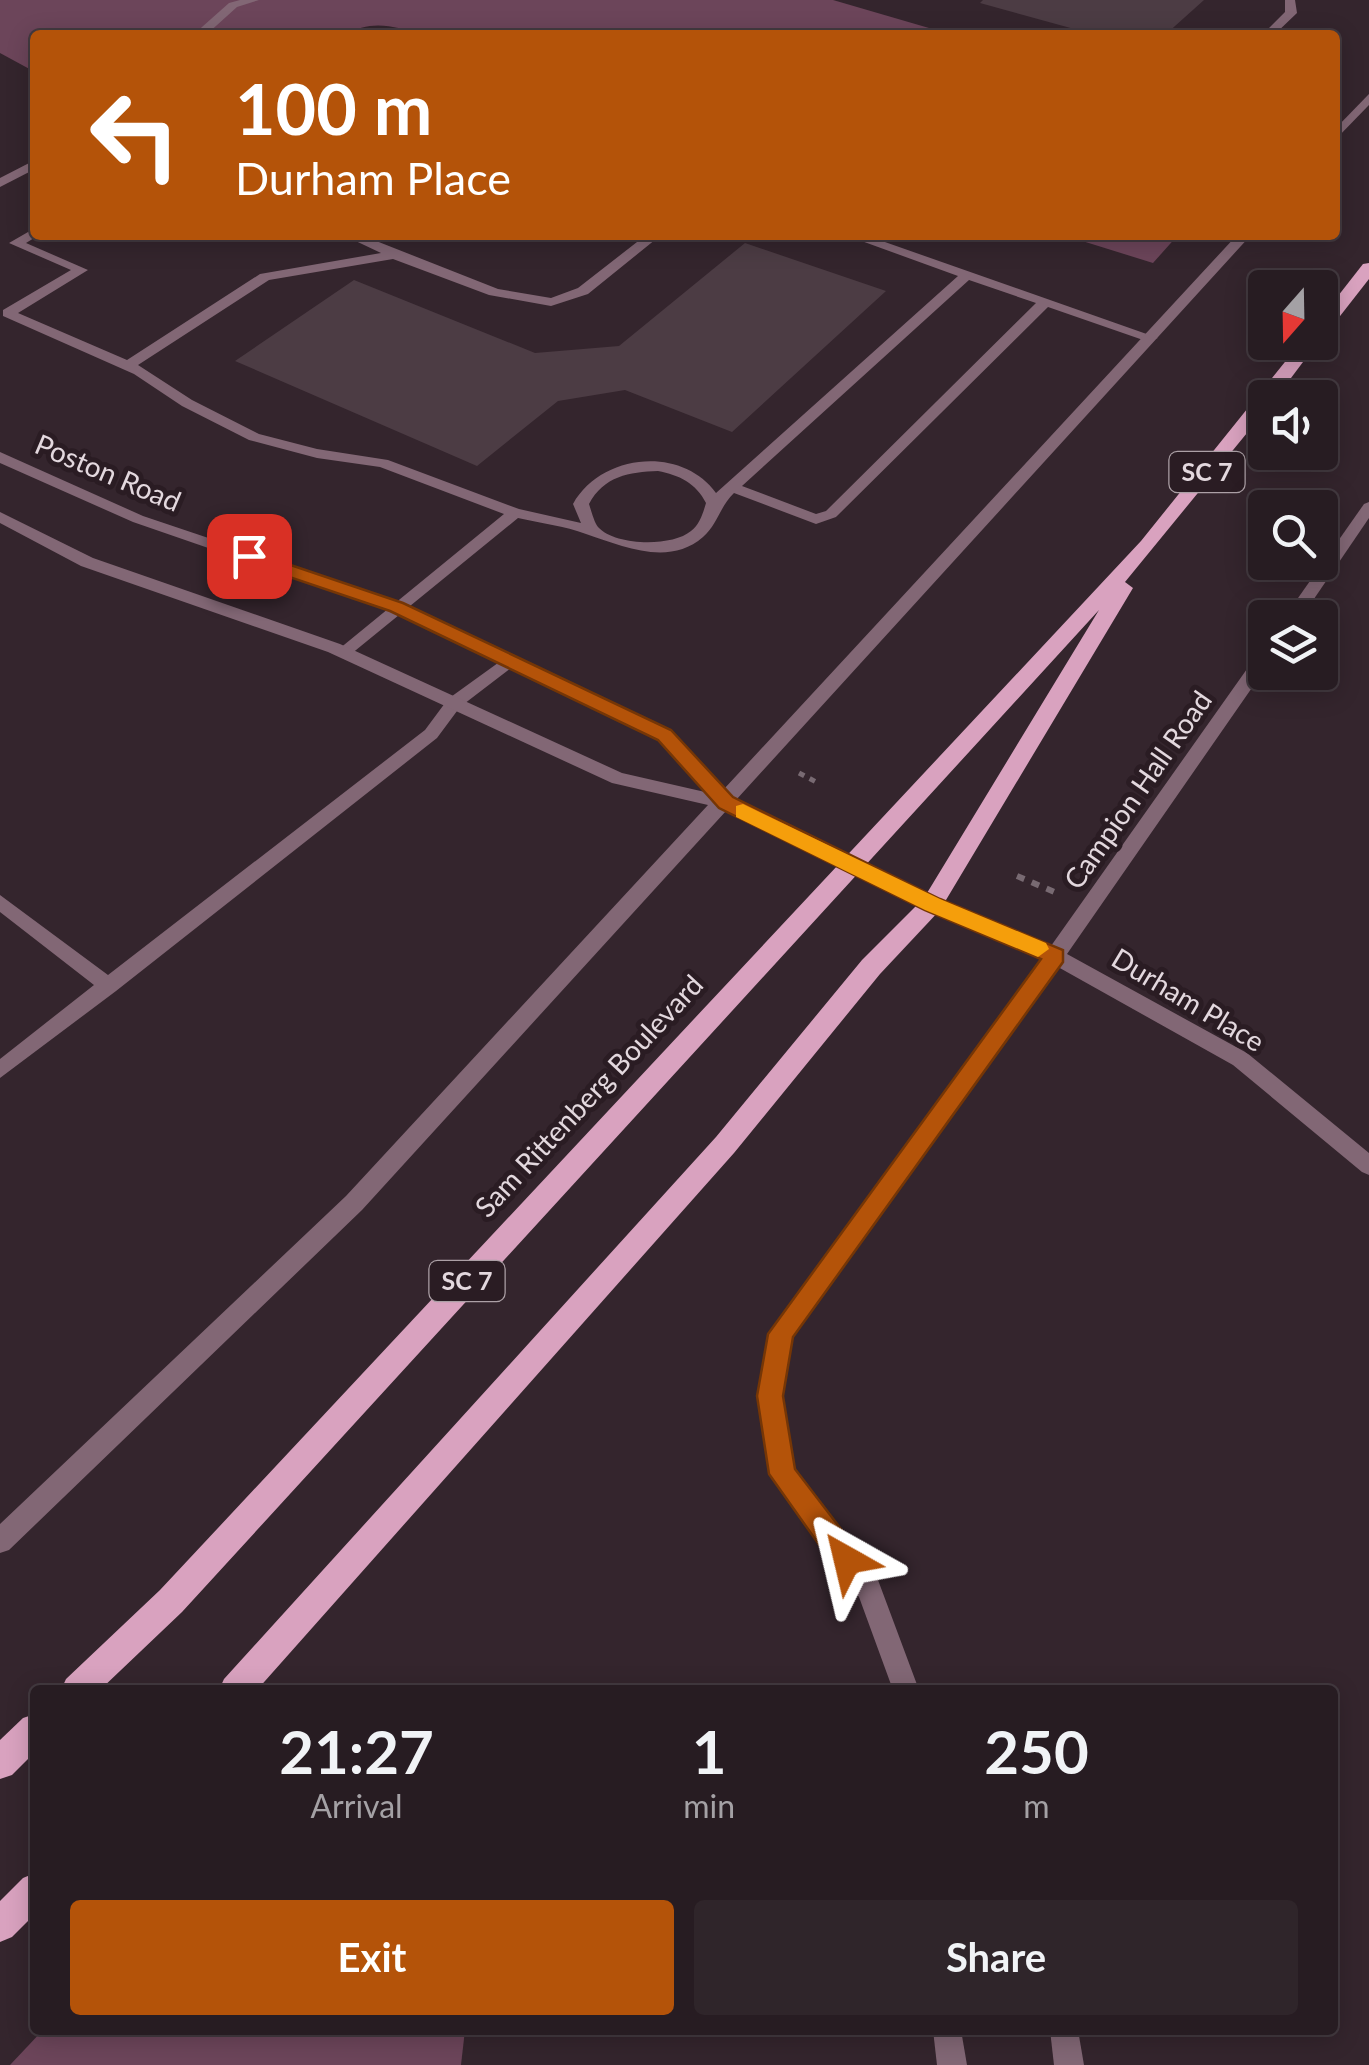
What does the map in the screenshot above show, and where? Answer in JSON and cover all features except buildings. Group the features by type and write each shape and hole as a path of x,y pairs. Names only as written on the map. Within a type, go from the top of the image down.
{"main road":[{"path":"1338,307 1369,268"},
{"name":"Sam Rittenberg Boulevard","path":"1280,380 1296,360"},
{"name":"Sam Rittenberg Boulevard","path":"82,1685 172,1601 849,864 1148,546 1248,421"},
{"name":"Sam Rittenberg Boulevard","path":"240,1685 712,1160 871,968 932,904 1148,546"},
{"path":"0,1763 30,1735"},
{"path":"0,1925 30,1895"}],"street":[{"path":"206,30 233,5 254,0"},
{"path":"1273,30 1291,13 1290,0"},
{"path":"1340,127 1369,98"},
{"path":"0,184 30,167"},
{"path":"30,235 16,242 81,270 8,313 128,366 254,437 316,453 383,462 515,514 592,530 626,546 670,546 704,529 714,503 967,275"},
{"path":"363,240 505,296 538,302 570,298 647,240"},
{"path":"866,240 1150,338"},
{"path":"0,1541 354,1203 726,803 1239,240"},
{"path":"128,366 265,278 398,254"},
{"path":"732,487 816,519 831,514 1045,302"},
{"name":"Poston Road","path":"0,457 138,518 396,607 664,735 726,803"},
{"path":"592,530 581,504 587,490 599,479 626,469 658,466 679,470 708,490 714,503"},
{"path":"1304,600 1369,507"},
{"path":"345,653 396,607 515,514"},
{"name":"Poston Road","path":"0,518 87,562 345,653 618,778 726,803 849,864"},
{"path":"0,1070 431,734 454,703 509,661"},
{"name":"Campion Hall Road","path":"904,1685 869,1589 782,1474 770,1396 780,1334 1055,956 1248,680"},
{"name":"Durham Place","path":"849,864 1055,956 1240,1058 1369,1166"},
{"path":"0,902 109,986"},
{"path":"948,2035 952,2065"},
{"path":"1065,2035 1069,2065"}],"path":[{"path":"799,773 820,784"},
{"path":"1017,876 1061,895"}],"shaded area":[{"path":"0,0 833,0 936,30 404,30 374,26 354,30 30,30 30,69 0,53"},
{"path":"1079,240 1174,240 1153,263"},
{"path":"38,2035 464,2035 461,2065 10,2065"}],"slow traffic":[{"path":"743,811 932,904 1038,949"}],"route":[{"path":"249,556 396,607 664,735 726,803 932,904 1055,956 780,1334 770,1396 782,1474 847,1560"}]}
